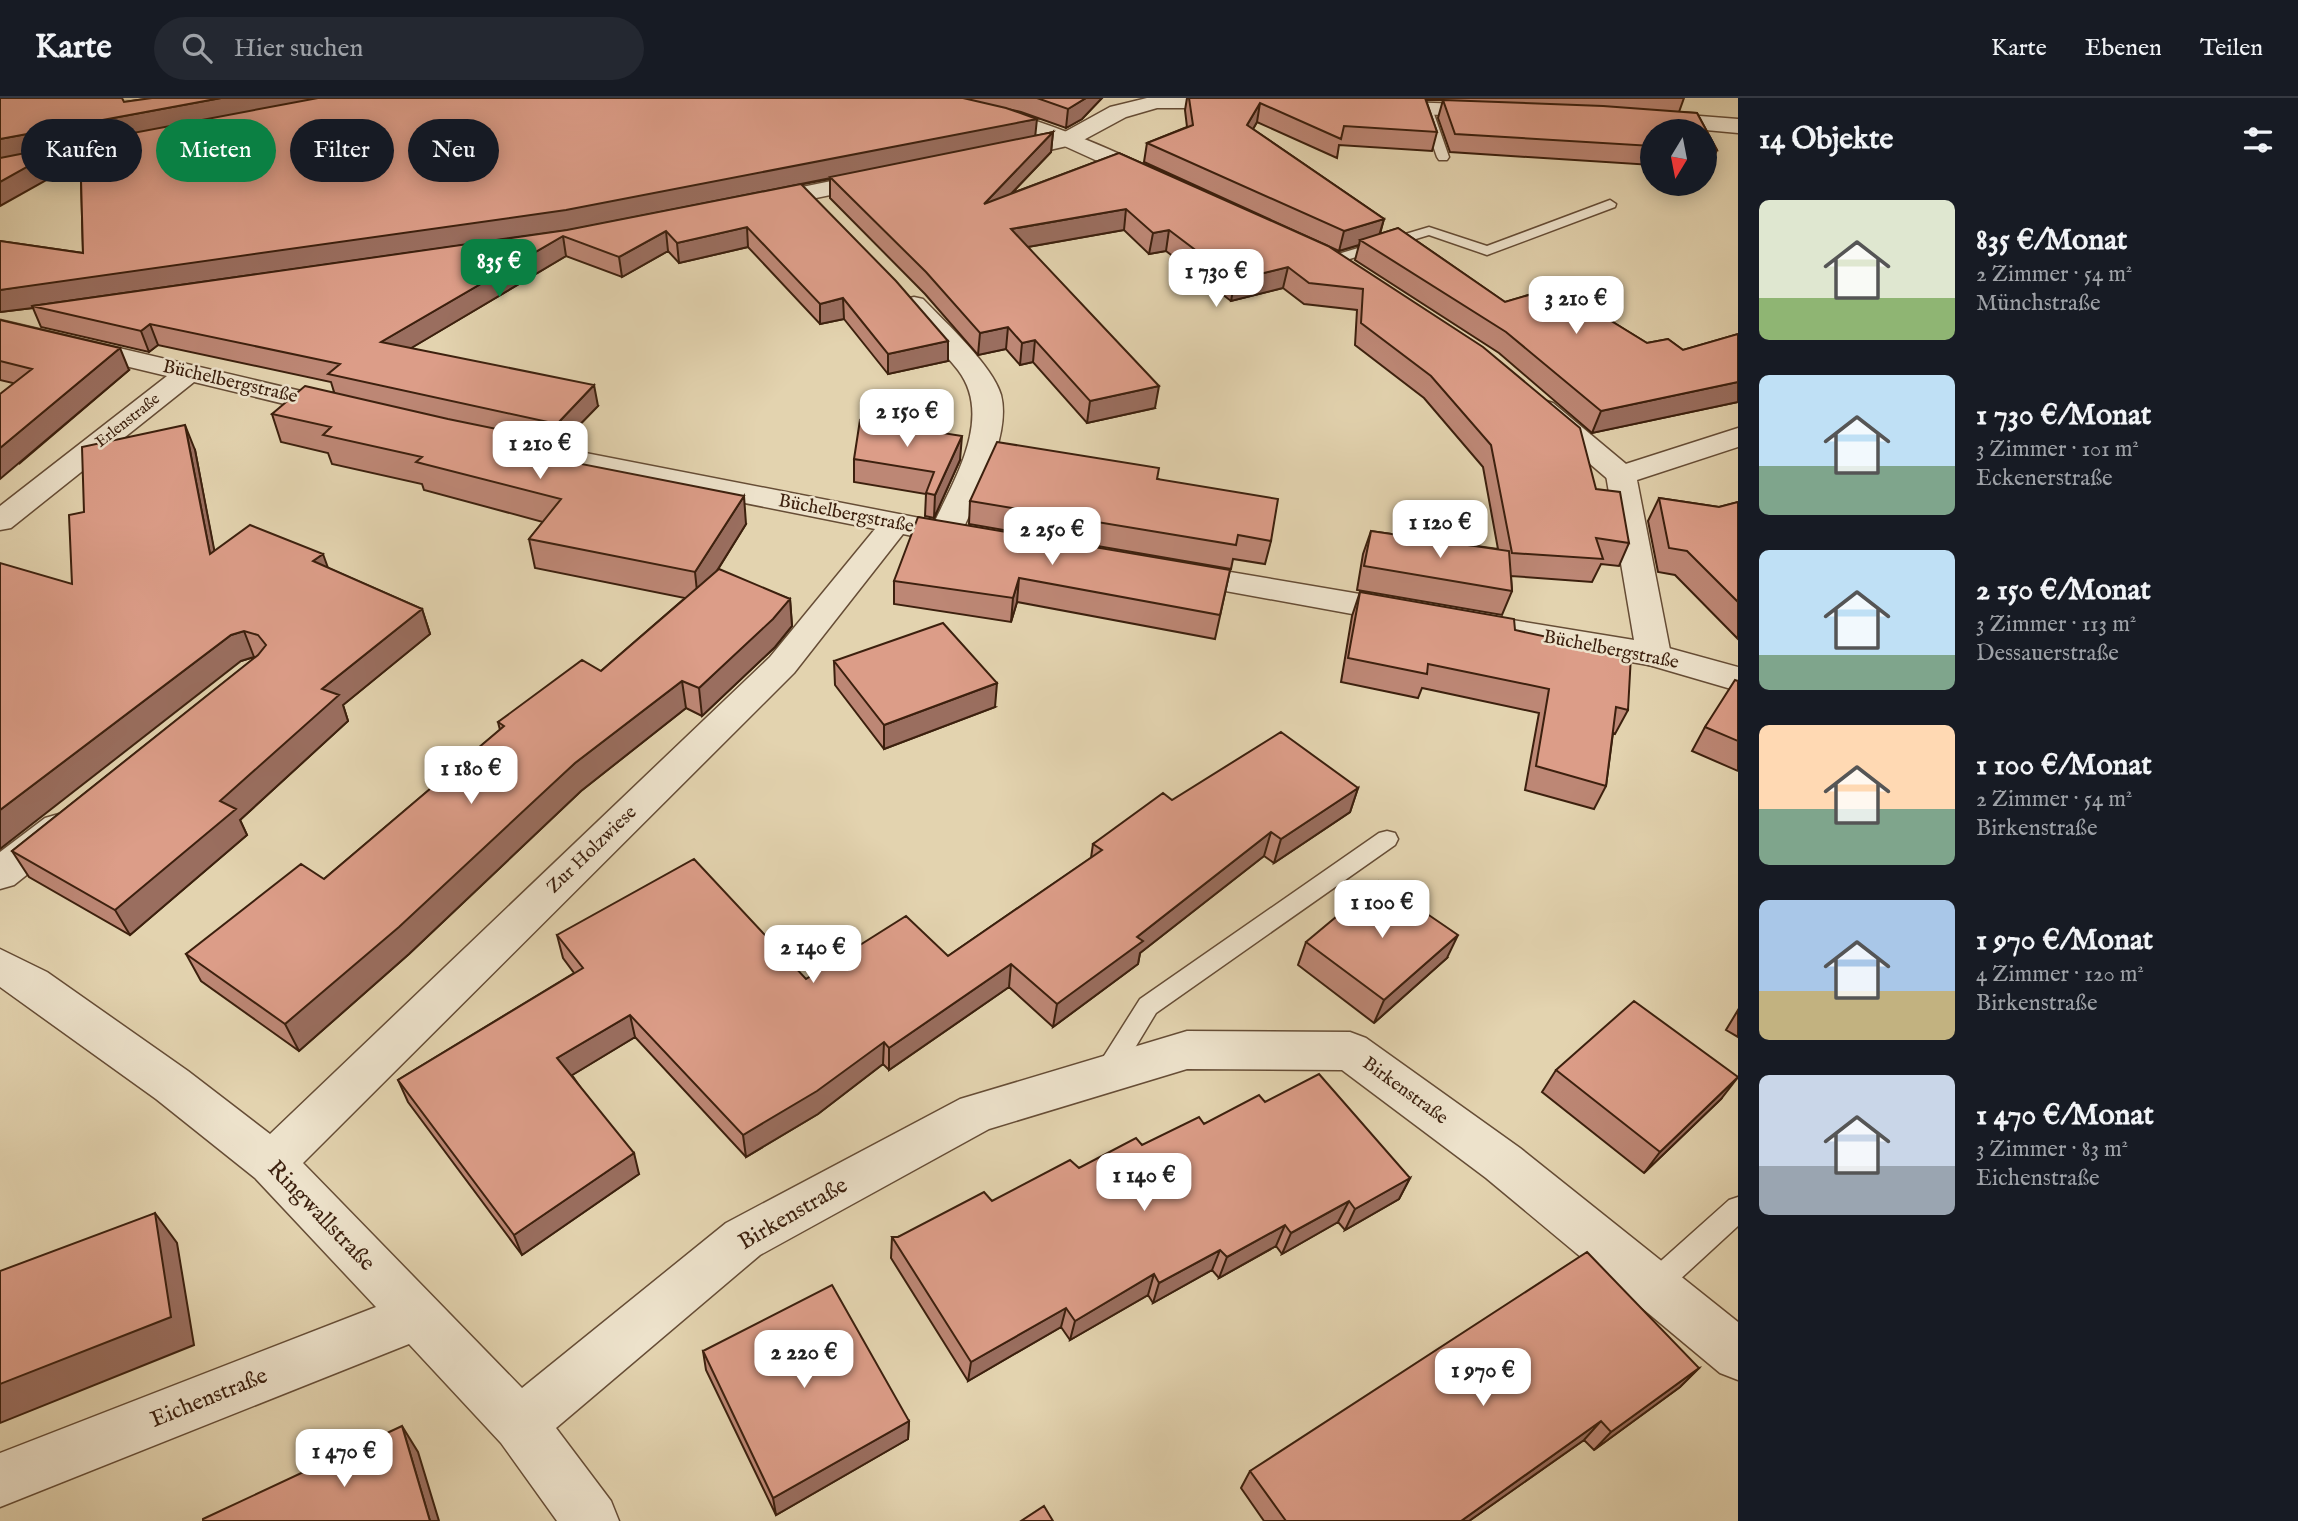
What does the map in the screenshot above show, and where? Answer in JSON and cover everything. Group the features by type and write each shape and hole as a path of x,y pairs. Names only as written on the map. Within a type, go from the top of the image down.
{"street":[{"path":"916,98 1012,119 1068,139 1181,191"},
{"path":"980,158 1068,139 1118,113 1157,102 1261,103"},
{"path":"1357,106 1517,112"},
{"path":"1622,117 1738,126"},
{"path":"0,169 150,141"},
{"path":"730,209 818,203 901,174"},
{"path":"1308,249 1333,260 1355,275"},
{"path":"899,289 962,356 987,394 986,434 946,533"},
{"path":"0,322 54,314"},
{"name":"Büchelbergstraße","path":"0,328 375,417"},
{"name":"Erlenstraße","path":"0,521 190,372"},
{"path":"1529,396 1621,475 1654,655"},
{"path":"1621,475 1738,437"},
{"name":"Büchelbergstraße","path":"493,443 895,524 1001,542"},
{"name":"Zur Holzwiese","path":"272,1163 782,665 895,524"},
{"name":"Büchelbergstraße","path":"1150,568 1654,655 1738,679"},
{"path":"0,874 85,806"},
{"name":"Ringwallstraße","path":"11,982 172,1085 272,1163 520,1424 591,1521"},
{"name":"Birkenstraße","path":"520,1424 743,1239 976,1113 1187,1051 1350,1051 1503,1163 1738,1355"},
{"name":"Eichenstraße","path":"0,1480 417,1315"}],"lane":[{"path":"1426,109 1443,157"},
{"path":"1333,260 1429,231 1487,251 1610,204"},
{"path":"1106,1074 1148,1006 1387,839"},
{"path":"1654,1285 1738,1209"}],"building":[{"path":"0,98 122,98 124,102 152,98 221,98 108,119 21,119 21,135 0,139"},
{"path":"318,98 963,98 1006,108 1037,119 566,210 0,290 0,241 83,253 81,182 142,182 142,131 156,129 156,182 276,182 276,119 207,119"},
{"path":"1037,98 1086,98 1068,109"},
{"path":"1189,98 1425,98 1437,132 1344,126 1341,139 1260,103 1247,125 1384,219 1344,231 1147,143 1193,125"},
{"path":"1443,100 1603,106 1697,113 1700,119 1640,119 1640,145 1455,134"},
{"path":"1053,132 984,204 1119,153 1328,246 1483,347 1580,428 1596,489 1620,492 1629,543 1596,538 1603,559 1512,553 1491,445 1431,376 1361,323 1363,289 1309,283 1288,267 1235,280 1169,230 1153,233 1126,209 1011,229 1159,386 1090,401 1035,340 1022,343 1008,327 980,333 926,272 830,177"},
{"path":"21,154 21,170 0,182 0,158"},
{"path":"801,184 896,281 948,341 888,354 843,298 820,304 747,227 677,243 666,231 619,257 563,236 381,342 594,385 557,424 328,374 340,364 150,324 141,331 32,306 567,230"},
{"path":"1398,228 1505,302 1556,287 1647,343 1668,339 1683,350 1738,334 1738,382 1601,411 1506,332 1360,240"},
{"path":"0,320 120,348 0,448 0,394 32,369 0,361"},
{"path":"305,386 536,437 527,446 575,458 571,462 744,496 695,572 529,539 561,499 416,462 422,457 323,435 331,427 272,414"},
{"path":"860,420 962,436 935,495 926,493 934,472 854,459"},
{"path":"185,425 210,554 250,525 323,554 313,561 422,609 322,689 339,695 220,801 236,809 115,910 12,851 258,655 266,645 258,635 244,631 231,635 0,810 0,563 72,584 69,515 84,512 82,447"},
{"path":"997,442 1159,468 1157,479 1278,499 1271,541 1238,535 1236,545 970,501"},
{"path":"1659,498 1719,507 1738,502 1738,602 1687,551 1669,548"},
{"path":"918,517 1230,570 1220,615 1019,578 1013,598 894,581"},
{"path":"1371,531 1509,551 1512,591 1364,566"},
{"path":"719,569 790,599 773,619 699,688 682,681 575,763 399,927 285,1024 186,954 301,864 324,879 504,726 498,722 582,660 601,671"},
{"path":"1360,592 1514,619 1515,630 1631,655 1628,710 1616,707 1606,786 1536,766 1549,689 1428,664 1427,674 1348,658"},
{"path":"943,623 997,683 884,725 834,661"},
{"path":"1735,680 1738,681 1738,741 1705,727"},
{"path":"1281,732 1358,788 1281,839 1271,832 1137,937 1143,941 1057,1004 1011,964 889,1048 884,1042 817,1091 743,1135 630,1015 557,1058 634,1153 514,1235 398,1080 583,968 557,935 694,859 806,979 906,916 948,956 1102,850 1093,844 1163,793 1172,800"},
{"path":"1379,881 1458,935 1384,1000 1306,942"},
{"path":"1634,1001 1738,1077 1660,1152 1556,1070"},
{"path":"1319,1074 1410,1178 1355,1209 1349,1201 1291,1233 1285,1225 1227,1257 1220,1250 1159,1283 1154,1274 1075,1321 1066,1308 971,1362 892,1237 898,1237 984,1192 992,1201 1070,1160 1079,1168 1136,1138 1142,1145 1199,1117 1204,1124 1259,1095 1265,1102"},
{"path":"155,1213 171,1317 0,1384 0,1271"},
{"path":"1587,1252 1699,1368 1611,1432 1601,1421 1461,1521 1286,1521 1250,1471"},
{"path":"832,1285 909,1421 773,1498 703,1351"},
{"path":"402,1426 430,1521 203,1521 203,1519"},
{"path":"1044,1506 1053,1521 1021,1521"}]}
